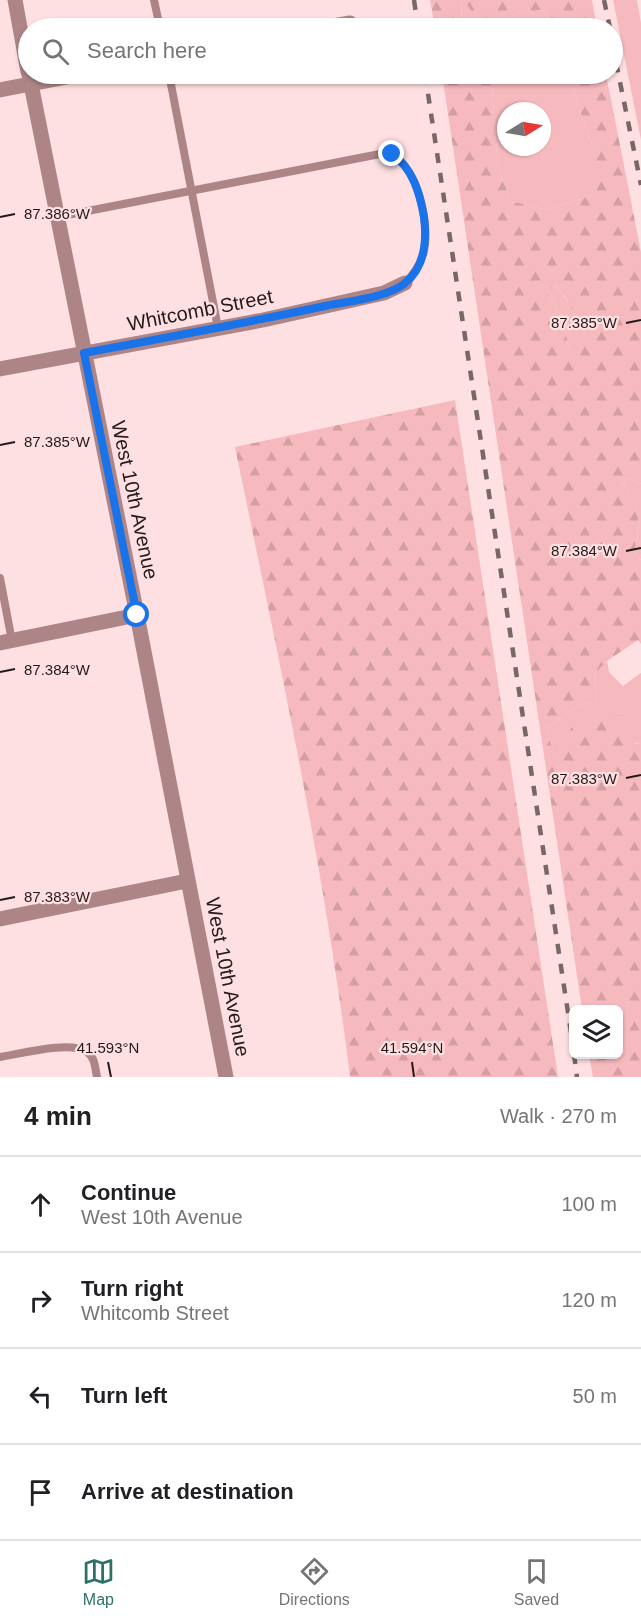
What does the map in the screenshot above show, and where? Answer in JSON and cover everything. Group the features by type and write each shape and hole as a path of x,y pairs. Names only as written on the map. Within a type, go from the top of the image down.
{"street":[{"name":"West 10th Avenue","path":"15,0 18,18"},
{"path":"0,90 18,81"},
{"name":"West 10th Avenue","path":"31,84 137,615 226,1077"},
{"name":"Whitcomb Street","path":"0,369 218,328 384,293 405,283"},
{"path":"6,642 137,615"},
{"path":"0,919 187,881"}],"lane":[{"path":"154,0 158,18"},
{"path":"171,84 218,328"},
{"path":"57,217 378,153 392,154 402,162 416,186 425,226 424,253 413,274 405,283"},
{"path":"0,578 6,642"},
{"path":"0,1057 50,1049 80,1048 89,1053 94,1061 97,1077"}],"green space":[{"path":"430,0 462,0 461,18 433,18"},
{"path":"462,0 464,0 478,18 461,18"},
{"path":"464,0 592,0 595,18 547,18 543,10 516,13 511,18 477,18"},
{"path":"613,0 637,0 641,23 641,140 623,50 623,18 617,18"},
{"path":"543,10 547,18 511,18 516,13"},
{"path":"443,84 492,84 498,168 511,201 547,210 593,195 593,147 571,84 608,84 641,252 641,484 628,478 623,484 638,516 634,552 641,560 641,644 638,640 607,661 594,674 597,701 579,705 547,728 552,750 579,719 623,715 635,744 641,743 641,1077 593,1077 590,1059 623,1059 623,1005 581,1005","holes":["555,285 574,314 576,338 573,348 569,348 562,317 547,293"]},
{"path":"492,84 571,84 593,147 593,195 547,210 511,201 498,168 497,156 551,156 551,102 497,102 497,155"},
{"path":"555,285 575,314 577,329 574,349 569,348 562,317 547,293"},
{"path":"455,400 558,1077 350,1077 314,840 235,447"},
{"path":"628,478 641,484 641,560 634,552 638,516 623,484"},
{"path":"607,661 609,672 623,686 641,673 641,743 551,750 547,728 579,705 597,701 594,674"}],"railway":[{"path":"414,0 417,18"},
{"path":"604,0 608,18"},
{"path":"427,84 569,1019"},
{"path":"620,84 641,185"},
{"path":"575,1059 577,1077"}],"route":[{"path":"137,615 84,353 263,320 384,293 405,283 420,263 424,253 425,226 416,186 402,162 392,154"}]}
